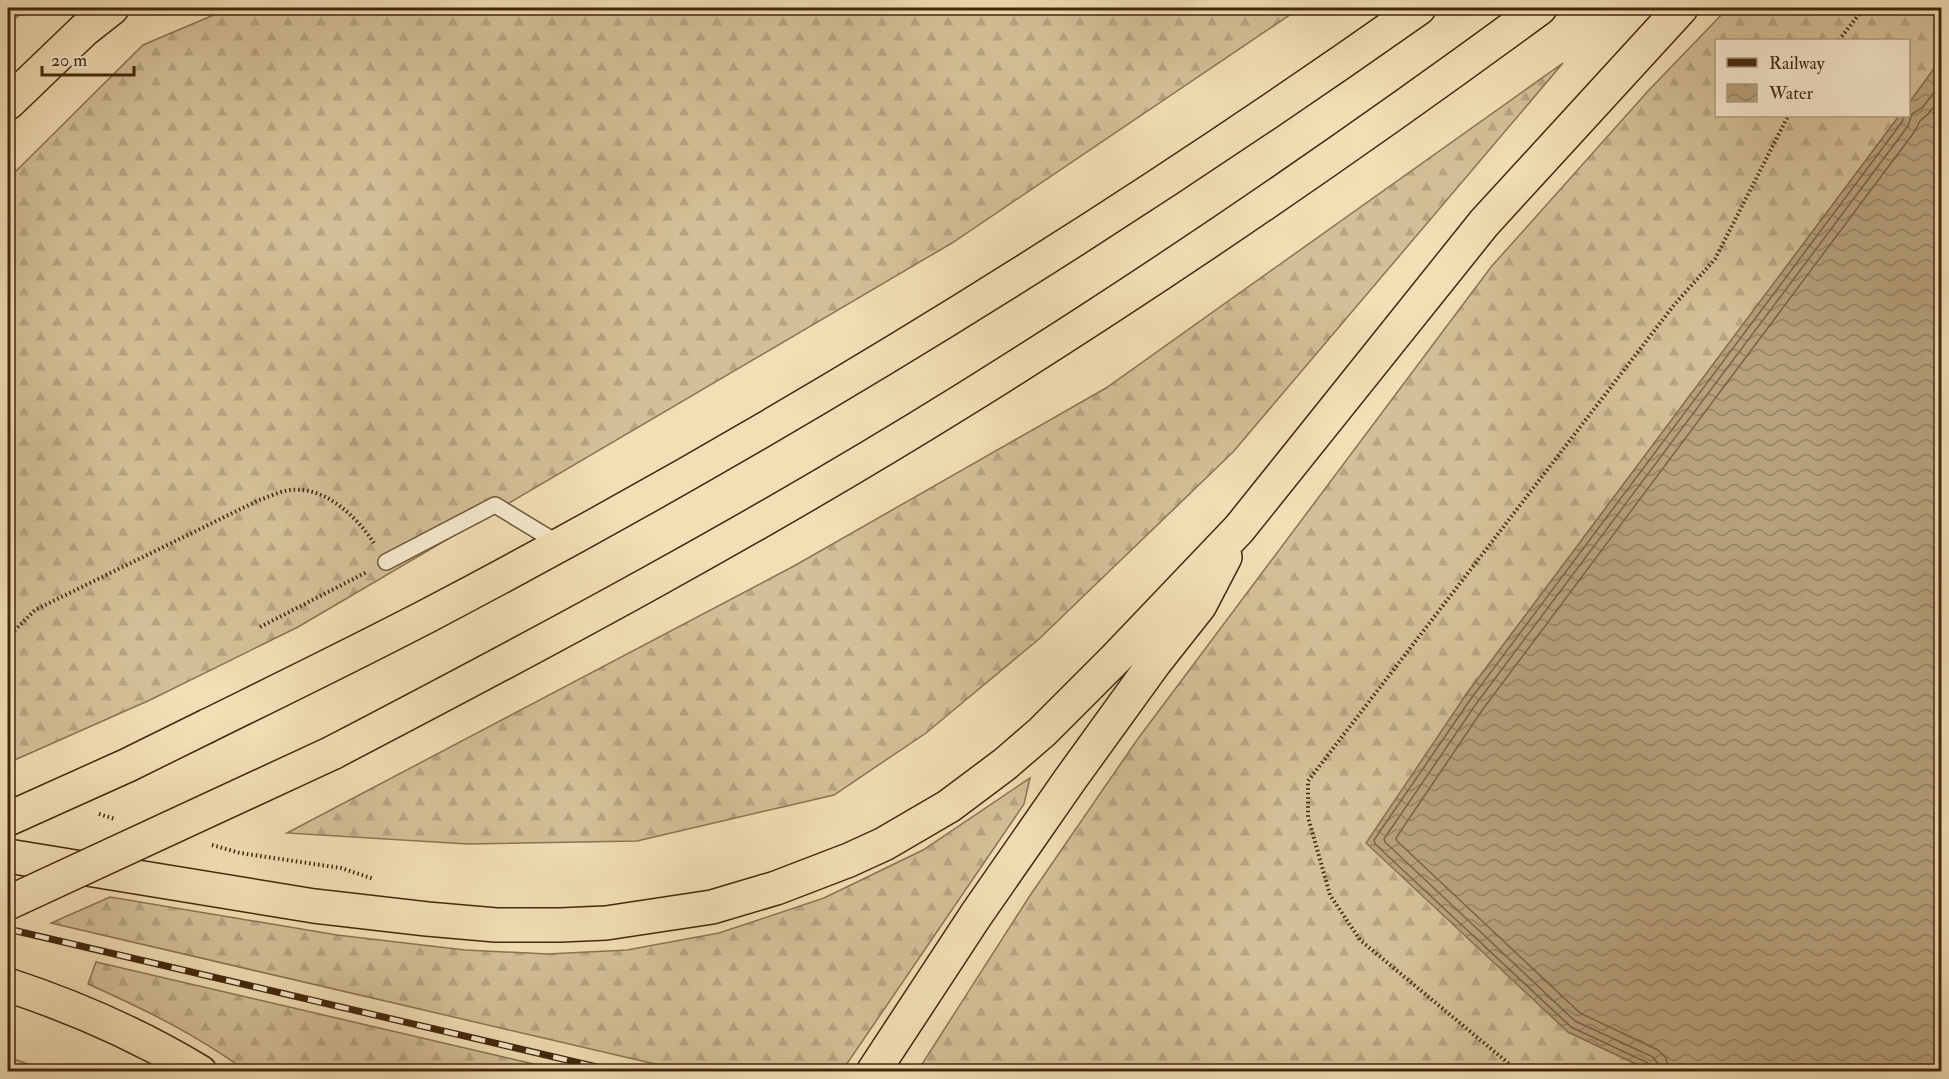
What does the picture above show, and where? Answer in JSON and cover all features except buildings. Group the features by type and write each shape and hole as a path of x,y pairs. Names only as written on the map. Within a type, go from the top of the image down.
{"highway":[{"path":"8,103 33,76 112,8"},
{"path":"8,819 128,765 427,616 561,545 713,459 961,311 1221,144 1419,8"},
{"path":"8,903 332,753 691,560 960,402 1148,282 1430,89 1540,8"},
{"path":"8,856 314,906 496,925 561,925 606,923 685,912 738,900 812,875 884,844 949,806 979,784 1057,717 1239,529 1484,223 1681,8"},
{"path":"873,1071 1069,780 1155,662 1200,605 1239,529"},
{"path":"8,985 45,997 127,1031 200,1071"}],"lane":[{"path":"386,562 495,505 561,545"}],"path":[{"path":"1840,39 1864,8"},
{"path":"1519,1071 1360,940 1330,895 1308,817 1308,781 1674,305 1715,259 1787,117"},
{"path":"8,638 35,610 259,500 290,490 315,492 340,507 364,529 386,562 260,627"},
{"path":"96,813 118,819"},
{"path":"207,844 240,853 341,868 374,879"}],"green space":[{"path":"8,8 29,8 8,24"},
{"path":"230,8 1300,8 952,243 298,627 150,700 8,763 8,179 143,45"},
{"path":"1728,8 1941,8 1941,59 1910,102 1910,39 1715,39 1715,117 1898,117 1465,696 1568,1032 1651,1071 917,1072 1029,897 1137,740 1491,267 1648,91"},
{"path":"1563,63 1233,452 1039,639 926,733 834,795 637,841 468,844 287,833 794,566 1106,388"},
{"path":"1030,778 1024,804 842,1071 685,1071 51,923 110,897 337,935 465,950 548,954 627,950 719,933 824,898 923,850"},
{"path":"96,962 564,1071 246,1071 170,1023 88,984"},
{"path":"8,1057 47,1071 8,1071"}],"water":[{"path":"1941,59 1941,1071 1651,1071 1568,1032 1366,843 1465,696 1898,117 1910,117 1910,102"}],"railway":[{"path":"8,929 618,1072"}]}
